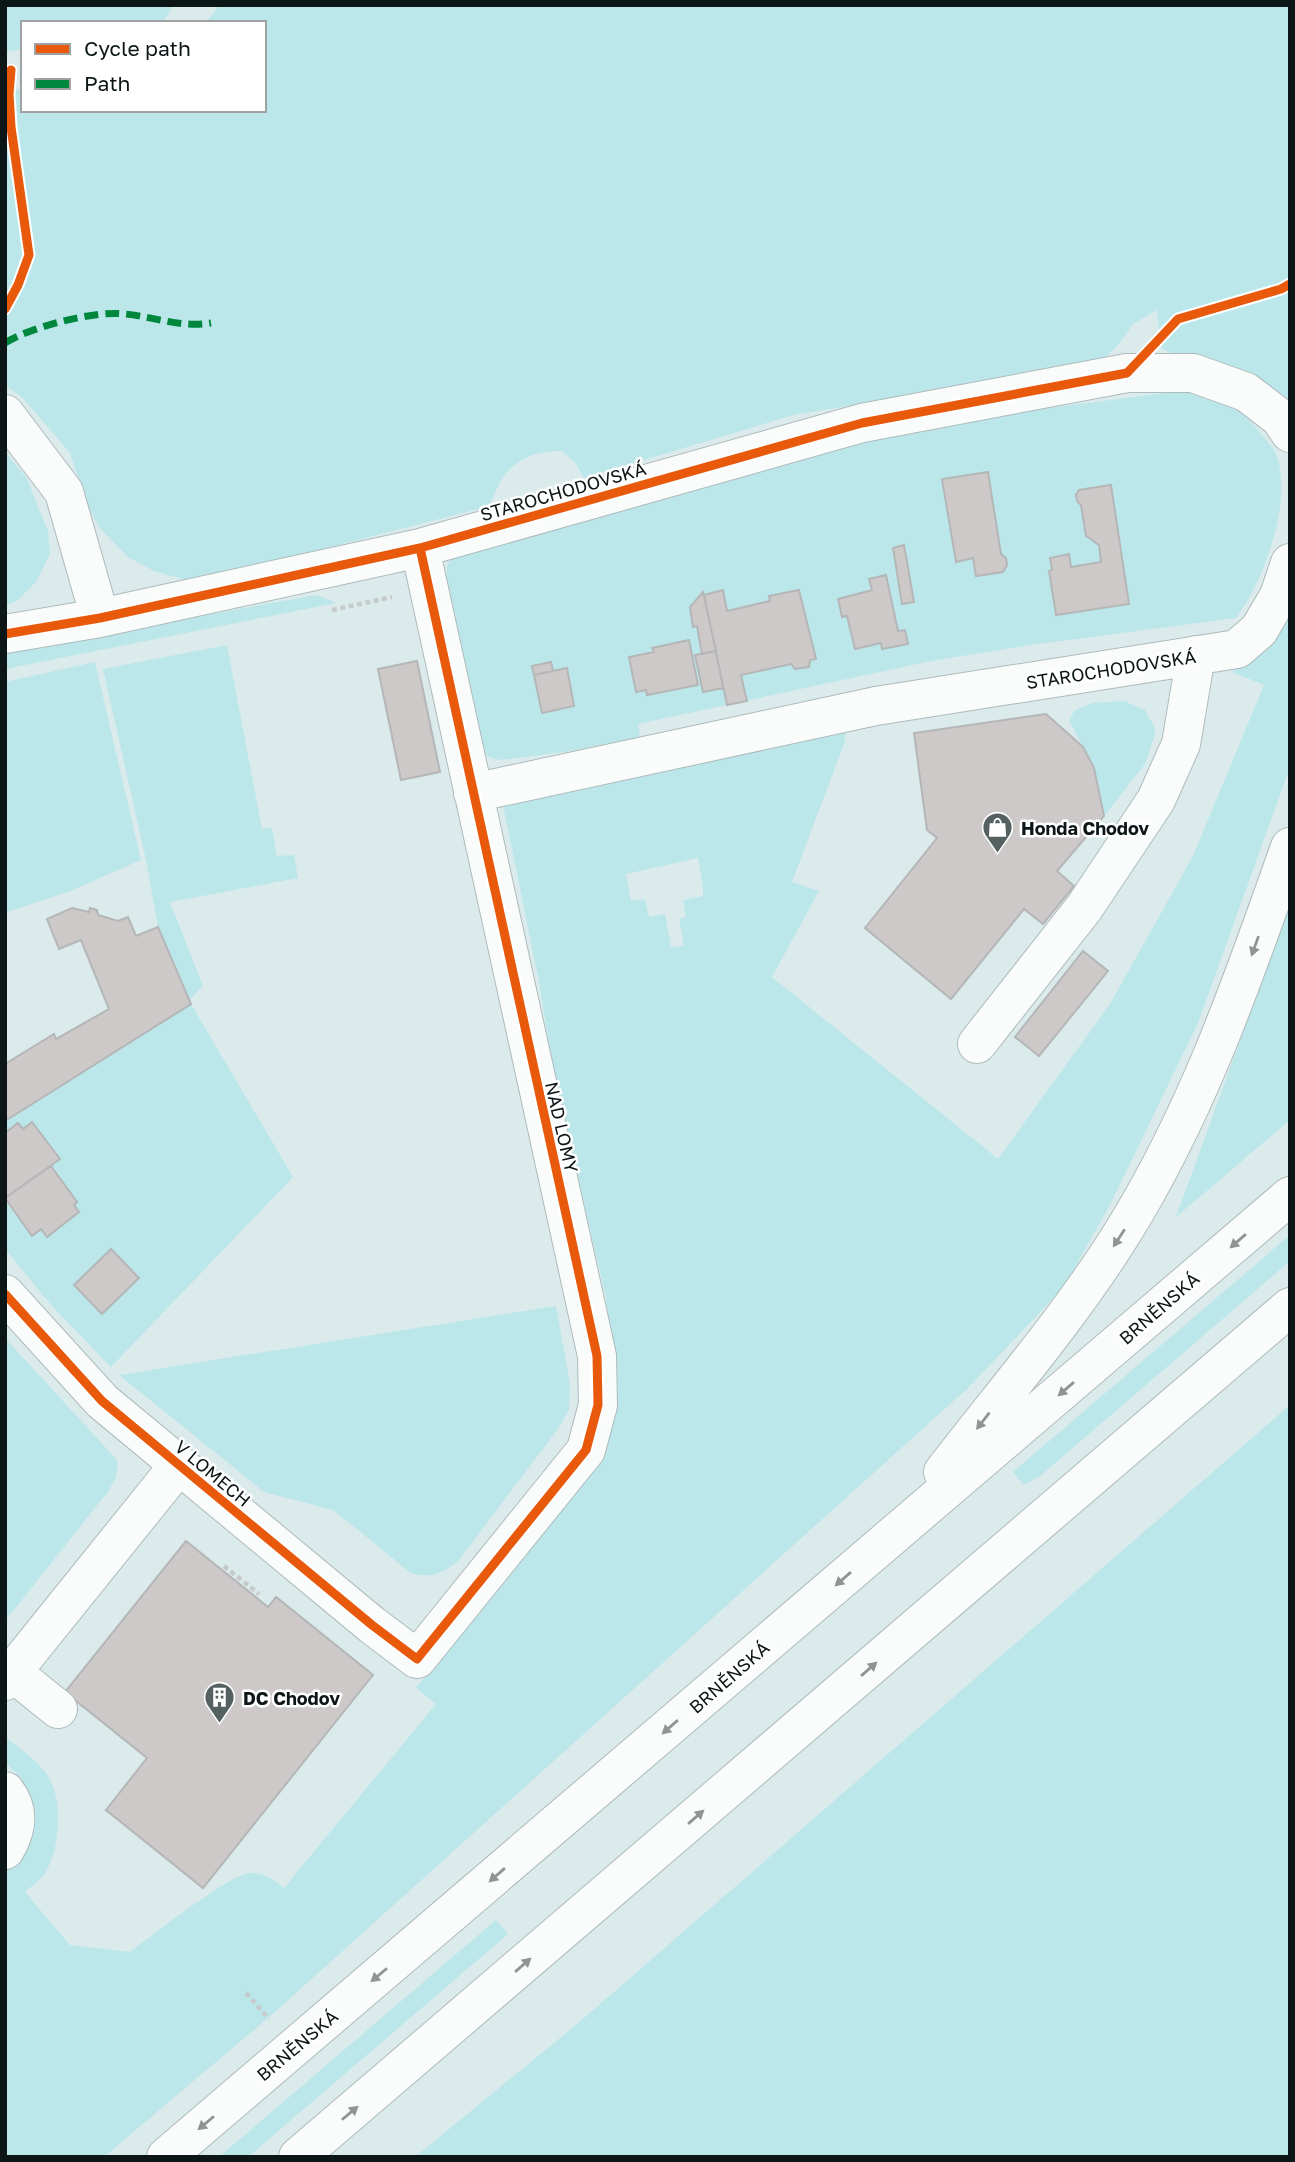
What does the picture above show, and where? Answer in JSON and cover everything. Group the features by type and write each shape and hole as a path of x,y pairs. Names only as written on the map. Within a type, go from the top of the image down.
{"main road":[{"name":"STAROCHODOVSKÁ","path":"5,634 100,618 420,548 862,423 1127,373 1193,373 1246,392 1280,418 1290,433"},
{"path":"5,414 64,492 100,618"},
{"name":"NAD LOMY","path":"417,1659 586,1450 598,1405 597,1356 420,548"},
{"name":"STAROCHODOVSKÁ","path":"473,793 876,706 1237,649 1259,630 1279,596 1290,563"},
{"path":"977,1044 1084,908 1156,800 1181,744 1196,655"},
{"path":"895,1535 1084,1289 1121,1234 1153,1179 1215,1051 1290,847"},
{"name":"BRNĚNSKÁ","path":"166,2157 1290,1196"},
{"name":"V LOMECH","path":"5,1294 102,1401 372,1625 417,1659"},
{"path":"298,2157 1290,1307"},
{"name":"V LOMECH","path":"9,1676 179,1465"},
{"path":"9,1676 58,1709"},
{"path":"5,1791 15,1811 16,1825 5,1850"}],"path":[{"path":"224,1566 259,1594"},
{"path":"246,1993 270,2020"}],"shaded area":[{"path":"5,5 174,5 163,21 21,21 21,49 5,52"},
{"path":"220,5 1290,5 1290,409 1161,348 1157,310 1133,324 1119,344 1102,361 1066,370 794,415 584,478 575,462 562,451 535,454 507,472 490,506 194,582 154,571 128,557 99,527 87,504 70,453 23,398 5,385 5,88 21,90 21,112 266,112 266,21 207,21"},
{"path":"1180,391 1212,395 1241,412 1275,452 1280,471 1281,492 1274,538 1257,583 1236,618 931,661 747,701 741,675 816,659 803,602 769,596 770,601 727,611 723,591 704,594 716,651 703,593 690,607 702,654 696,656 703,691 723,688 727,705 638,724 640,737 570,751 502,760 491,758 484,753 447,583 447,566 451,558 894,428","holes":["987,472 1001,554 1006,558 1007,565 1003,572 976,576 973,558 956,561 942,479","1111,485 1129,604 1057,615 1051,558 1069,555 1071,567 1101,562 1099,545 1086,536 1081,505 1076,495 1079,490","904,545 914,601 902,603 893,548","886,575 898,631 905,630 908,644 883,649 881,643 855,649 847,616 841,617 838,599 872,590 870,579","689,640 698,685 636,692 630,657 654,652 653,648","551,662 553,671 567,668 574,706 542,713 532,667"]},
{"path":"5,452 26,477 48,531 50,554 36,582 17,601 5,606"},
{"path":"317,595 336,603 5,669 5,651"},
{"path":"1290,608 1290,767 1198,1023 1111,1203 1064,1287 968,1388 276,2011 104,2157 5,2157 5,1863 30,1799 22,1779 5,1762 5,1737 40,1766 53,1788 58,1812 54,1852 45,1873 25,1892 70,1945 130,1952 208,1894 250,1873 268,1877 284,1888 436,1704 416,1688 599,1457 613,1369 606,1298 555,1079 538,977 502,800 848,721 844,744 792,882 819,891 772,977 998,1159 1110,1004 1193,856 1264,685 1232,672 1273,641","holes":["698,858 703,896 683,900 686,917 679,919 684,946 671,947 665,914 649,917 645,899 631,901 626,874"]},
{"path":"227,645 262,829 272,828 277,856 294,855 298,878 170,902 203,986 189,1000 158,927 146,860 103,669"},
{"path":"95,662 141,860 70,891 5,913 5,682"},
{"path":"1124,701 1145,710 1154,726 1155,735 1145,764 1104,816 1094,768 1069,720 1075,710 1093,703"},
{"path":"1290,903 1290,1120 1176,1217"},
{"path":"191,1004 293,1177 111,1367 52,1306 5,1249 5,1201 32,1236 41,1229 47,1237 79,1212 74,1205 77,1202 51,1166 60,1159 32,1122 23,1129 18,1123 5,1133 5,1121","holes":["138,1278 102,1314 75,1285"]},
{"path":"1290,1235 1290,1261 1039,1477 1024,1485 1013,1472"},
{"path":"556,1306 570,1384 569,1410 558,1429 459,1560 431,1575 411,1573 333,1510 264,1492 119,1375"},
{"path":"5,1338 118,1461 116,1478 107,1493 5,1621"},
{"path":"1290,1405 1290,2157 415,2157 577,2024"},
{"path":"496,1920 508,1934 248,2157 219,2157"}],"building":[{"path":"988,472 1001,554 1006,558 1007,565 1003,572 976,576 973,558 956,562 942,479"},
{"path":"1111,485 1129,604 1056,615 1049,571 1052,570 1050,558 1069,554 1071,567 1101,562 1099,545 1086,536 1081,505 1076,495 1079,490"},
{"path":"904,545 914,602 902,604 893,548"},
{"path":"886,575 898,631 905,630 908,644 882,649 881,643 855,649 847,616 842,617 838,599 872,590 869,579"},
{"path":"723,590 727,611 770,601 769,596 799,590 816,659 810,660 809,667 795,669 791,664 741,675 747,701 727,705 704,595"},
{"path":"703,592 716,651 702,654 690,607"},
{"path":"689,640 698,685 647,695 646,690 636,692 629,657 654,652 652,648"},
{"path":"716,651 723,688 703,692 695,655"},
{"path":"417,661 440,772 401,780 378,669"},
{"path":"551,662 553,671 534,675 532,666"},
{"path":"567,668 574,706 542,713 534,675"},
{"name":"Honda Chodov","path":"1046,714 1083,747 1094,768 1104,816 1057,871 1074,886 1043,924 1024,909 951,999 865,928 937,838 927,830 914,733"},
{"path":"72,908 89,912 90,908 97,910 98,915 118,921 128,917 136,936 158,927 191,1004 5,1121 5,1064 54,1034 56,1039 109,1009 81,940 59,949 47,919"},
{"path":"1083,951 1108,971 1039,1056 1015,1037"},
{"path":"32,1122 60,1159 5,1198 5,1133 18,1123 23,1129"},
{"path":"51,1166 77,1202 74,1205 79,1212 47,1237 41,1229 32,1236 5,1198"},
{"path":"111,1249 139,1278 102,1314 74,1285"},
{"name":"DC Chodov","path":"186,1541 268,1607 276,1597 373,1675 203,1888 106,1810 147,1758 65,1692"}],"marked path":[{"path":"5,343 46,326 81,317 113,313 178,323 211,323"}],"cycle path":[{"path":"5,309 18,285 29,255 11,127 11,70"},
{"path":"5,634 100,618 420,548 862,423 1127,373 1178,319 1290,284"},
{"path":"5,1294 102,1401 372,1625 417,1659 586,1450 598,1405 597,1356 420,548"}],"place":[{"name":"Honda Chodov","path":"998,855"},
{"name":"DC Chodov","path":"220,1725"}]}
